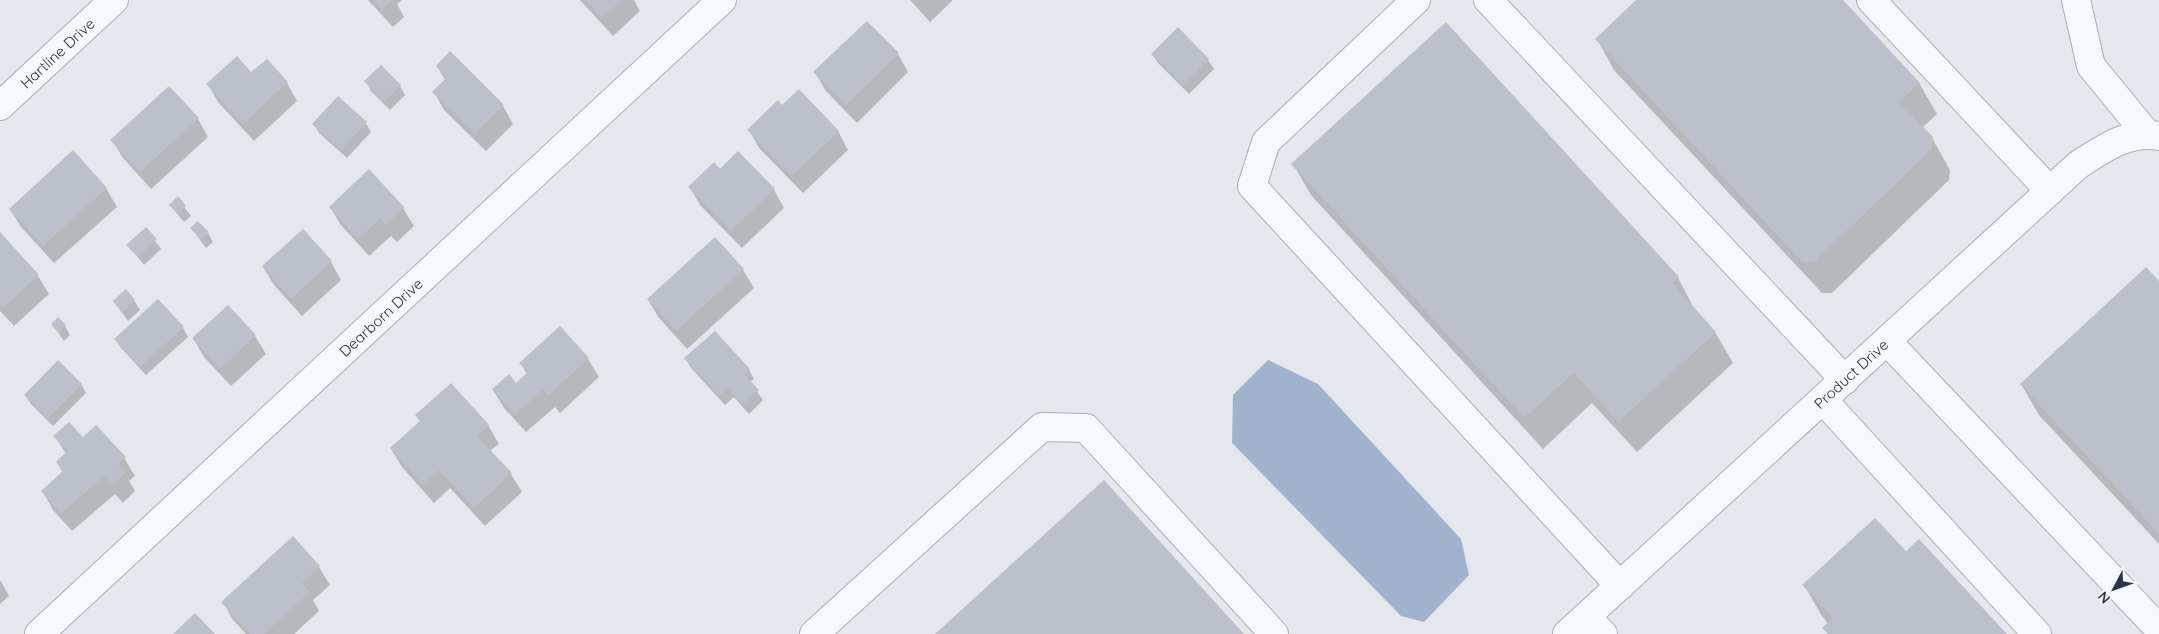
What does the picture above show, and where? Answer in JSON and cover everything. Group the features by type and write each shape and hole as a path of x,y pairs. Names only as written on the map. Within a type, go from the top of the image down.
{"street":[{"name":"Hartline Drive","path":"0,106 114,0"},
{"name":"Dearborn Drive","path":"39,634 722,0"},
{"path":"1416,0 1266,142 1252,186 1620,586"},
{"path":"1488,0 1845,380"},
{"path":"1871,0 2050,192"},
{"path":"2076,0 2091,66 2155,127"},
{"name":"Product Drive","path":"1585,628 1620,586 2078,165 2112,143 2155,127"},
{"path":"1886,341 2159,629"},
{"path":"1823,400 2037,634"},
{"path":"814,634 1042,426 1086,428 1274,634"}],"water":[{"path":"1268,360 1318,384 1461,539 1469,575 1424,622 1401,616 1232,443 1233,395"}],"building":[{"path":"373,0 392,0 382,10"},
{"path":"585,0 622,0 602,18"},
{"path":"1636,0 1843,0 1920,83 1899,102 1933,137 1932,149 1814,262 1803,263 1595,39"},
{"path":"867,21 899,53 846,105 813,72"},
{"path":"1446,22 1679,277 1672,283 1716,332 1618,422 1574,373 1524,418 1291,164"},
{"path":"1178,27 1209,59 1183,86 1151,54"},
{"path":"450,51 504,105 475,134 432,92 447,77 436,66"},
{"path":"237,56 251,72 267,59 288,82 243,124 206,84"},
{"path":"381,65 401,85 384,102 364,81"},
{"path":"169,86 199,118 140,172 110,140"},
{"path":"799,89 839,131 792,176 747,130 778,100 782,105"},
{"path":"338,96 367,122 341,150 312,124"},
{"path":"73,150 107,188 43,246 9,209"},
{"path":"738,151 775,189 731,231 688,187 714,162 720,169"},
{"path":"369,169 404,207 386,225 380,219 358,239 329,207"},
{"path":"178,196 186,206 178,214 169,205"},
{"path":"198,221 209,232 201,240 190,228"},
{"path":"146,227 157,239 138,257 126,245"},
{"path":"303,229 332,261 291,299 262,266"},
{"path":"0,232 39,275 3,308 0,305"},
{"path":"715,237 744,269 676,331 647,299"},
{"path":"2146,267 2159,281 2159,534 2020,384"},
{"path":"126,289 135,300 122,312 113,301"},
{"path":"158,299 184,327 140,367 114,339"},
{"path":"228,305 256,335 220,369 192,338"},
{"path":"58,317 66,325 58,332 51,324"},
{"path":"560,326 589,358 549,395 543,389 515,415 492,389 509,374 516,383 528,372 519,363"},
{"path":"715,331 750,369 744,374 759,390 743,405 728,389 719,396 684,358"},
{"path":"58,360 82,384 48,418 24,395"},
{"path":"451,383 489,425 477,436 512,473 474,508 439,470 423,485 390,448 420,421 415,415"},
{"path":"69,422 83,437 96,425 126,457 118,464 126,472 112,485 104,477 61,513 41,491 63,471 56,462 67,451 53,436"},
{"path":"1104,480 1244,634 935,634"},
{"path":"1875,518 1906,551 1919,539 2007,634 1828,634 1822,628 1833,618 1802,585"},
{"path":"293,536 320,566 302,583 310,592 264,634 250,634 221,602"},
{"path":"195,613 215,634 173,634"}]}
